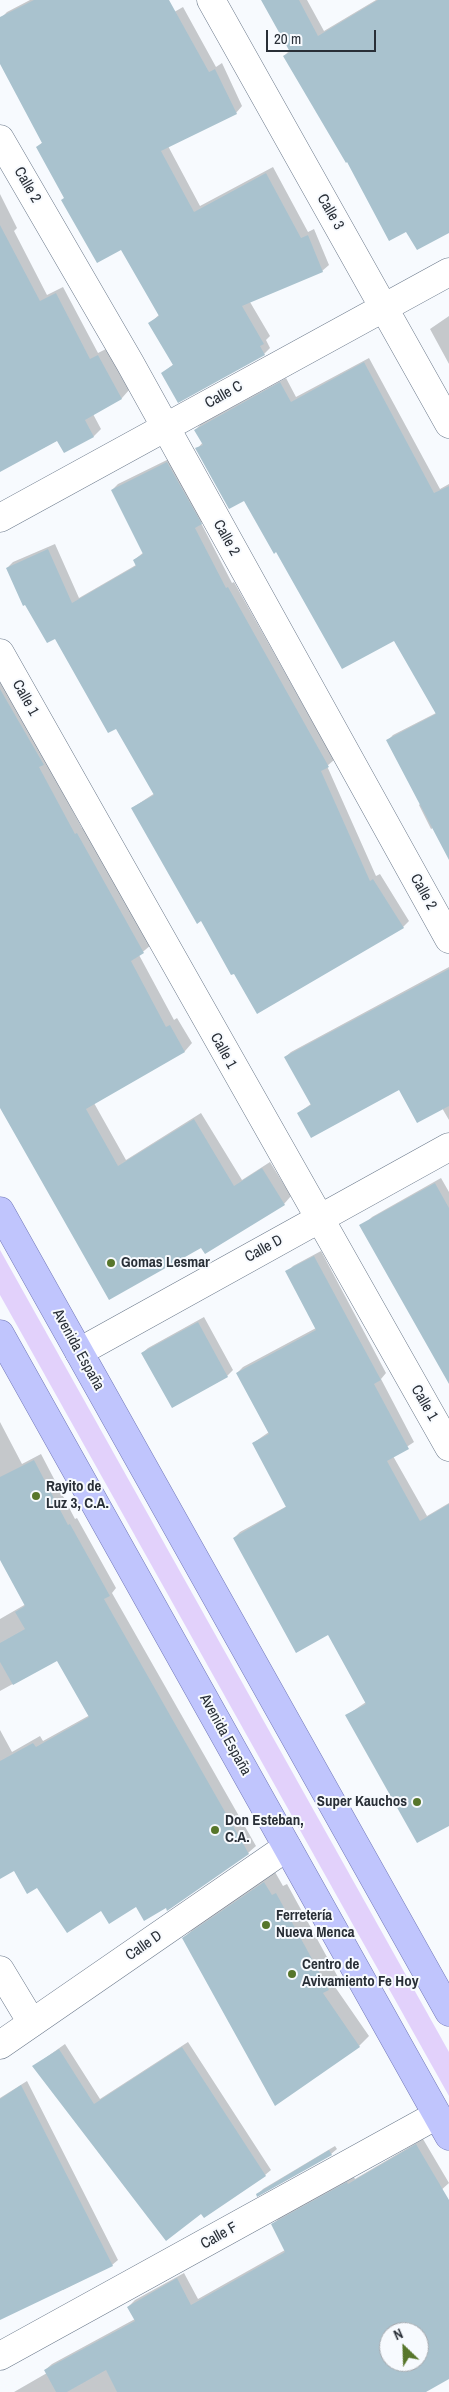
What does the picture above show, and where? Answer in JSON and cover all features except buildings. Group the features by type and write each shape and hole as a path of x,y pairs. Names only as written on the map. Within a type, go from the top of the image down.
{"main road":[{"name":"Avenida España","path":"0,1211 449,2012"},
{"name":"Avenida España","path":"0,1334 443,2126"}],"street":[{"name":"Calle 3","path":"211,0 449,424"},
{"name":"Calle 2","path":"0,138 165,427 449,938"},
{"name":"Calle C","path":"0,518 449,272"},
{"name":"Calle 1","path":"0,653 449,1447"},
{"name":"Calle D","path":"79,1352 449,1147"},
{"name":"Calle D","path":"0,2045 287,1847"},
{"path":"0,1970 32,2024"},
{"name":"Calle F","path":"0,2356 443,2126"}],"shaded area":[{"path":"0,1250 449,2052 449,2096 0,1295"}],"place":[{"name":"Gomas Lesmar","path":"111,1263"},
{"name":"Rayito de Luz 3, C.A.","path":"36,1496"},
{"name":"Super Kauchos","path":"417,1802"},
{"name":"Don Esteban, C.A.","path":"215,1830"},
{"name":"Ferretería Nueva Menca","path":"266,1925"},
{"name":"Centro de Avivamiento Fe Hoy","path":"292,1974"}]}
